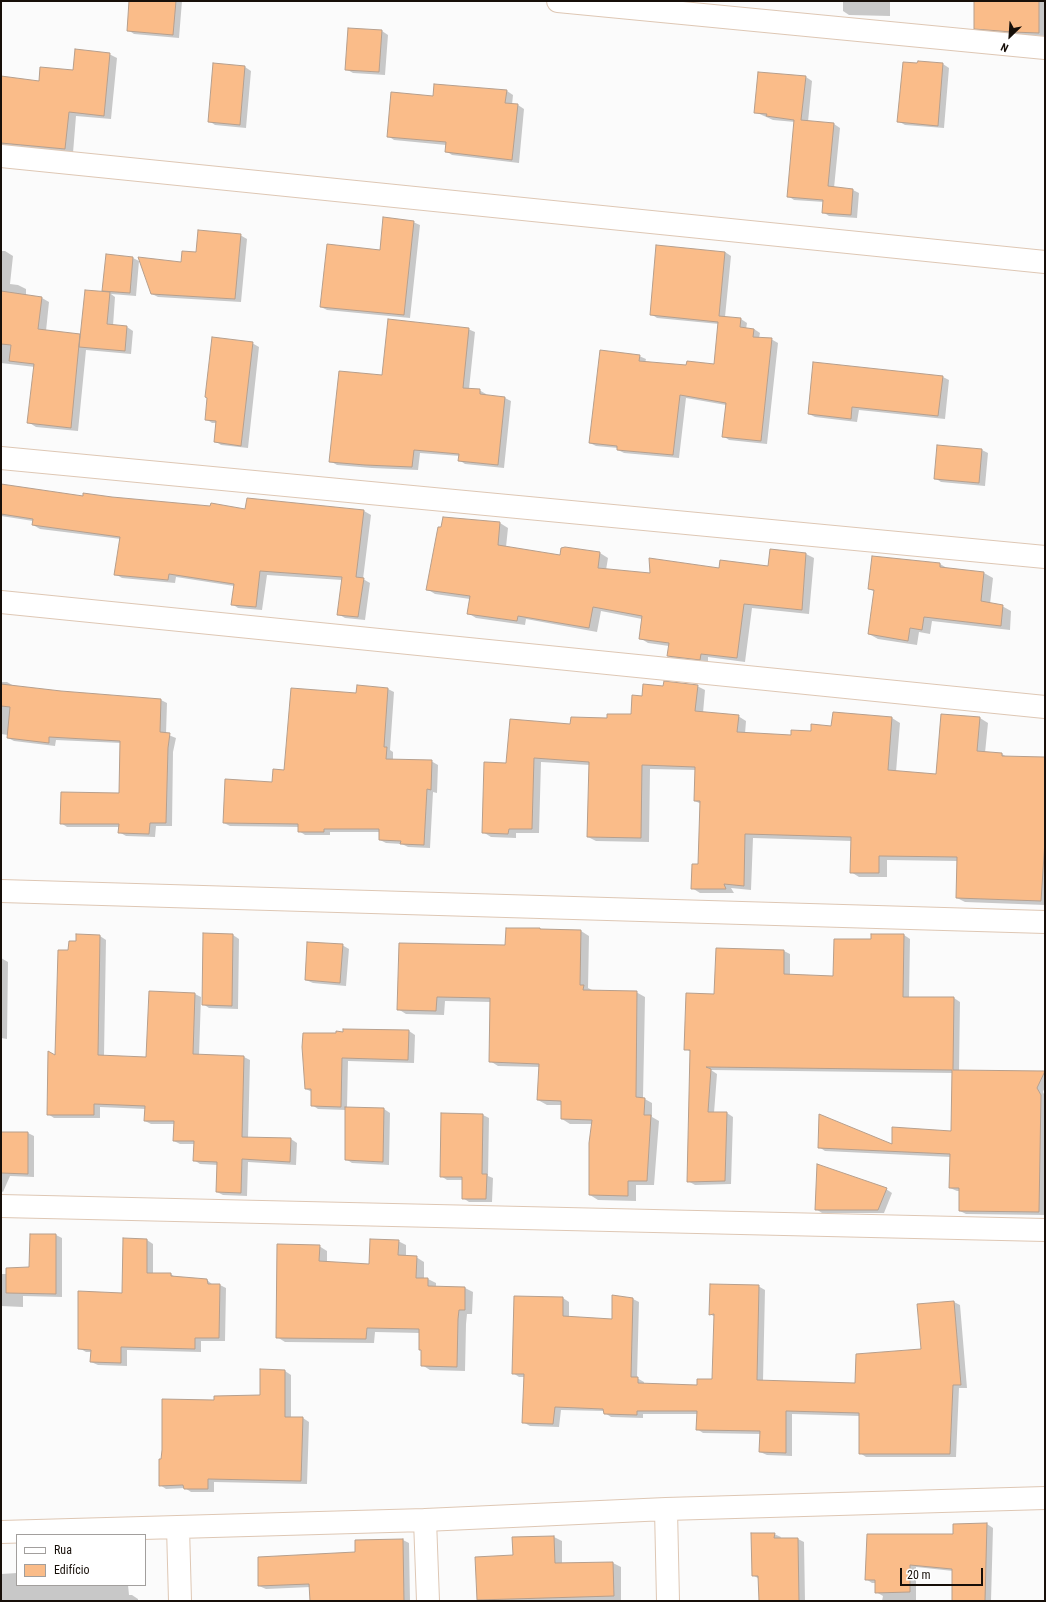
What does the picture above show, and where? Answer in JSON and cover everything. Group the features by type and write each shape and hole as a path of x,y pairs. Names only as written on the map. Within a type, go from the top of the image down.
{"street":[{"path":"558,1 1045,48"},
{"path":"1,156 1045,262"},
{"path":"1,458 1045,557"},
{"path":"1,602 1045,707"},
{"path":"1,891 1045,922"},
{"path":"1,1206 1045,1230"},
{"path":"1,1532 425,1520 666,1509 1045,1498"},
{"path":"666,1509 668,1601"},
{"path":"425,1520 428,1601"},
{"path":"178,1527 180,1601"}],"building":[{"path":"129,1 176,1 173,35 127,31"},
{"path":"974,1 1039,1 1039,33 974,29"},
{"path":"348,28 382,30 379,72 345,70"},
{"path":"75,49 110,53 104,116 69,112 65,149 1,143 1,76 39,81 40,67 73,70"},
{"path":"918,61 943,63 938,126 897,122 903,62 917,63"},
{"path":"213,63 245,66 240,125 208,122"},
{"path":"758,72 806,76 801,120 834,123 828,186 853,189 851,215 822,213 823,200 787,197 794,120 766,116 767,114 754,113"},
{"path":"434,84 507,90 505,103 518,104 512,160 445,152 446,142 387,137 391,92 433,96"},
{"path":"383,217 414,221 404,315 320,307 327,244 380,250"},
{"path":"198,230 241,234 235,299 151,294 138,257 181,262 182,251 196,252"},
{"path":"656,245 725,252 719,316 741,318 740,327 754,329 753,337 772,338 761,441 722,437 726,403 680,395 673,455 617,450 617,446 589,443 600,350 640,355 639,361 686,365 687,361 714,364 718,322 650,315"},
{"path":"106,254 133,257 130,293 102,291"},
{"path":"85,290 110,292 107,324 127,326 125,351 79,347"},
{"path":"1,291 42,297 38,329 80,334 71,428 27,423 34,364 9,361 11,345 1,344"},
{"path":"388,319 469,328 463,388 480,389 480,394 505,397 498,465 458,461 459,454 414,450 412,467 329,462 339,371 382,375"},
{"path":"212,337 253,342 241,446 214,442 216,421 205,420 207,398 205,397"},
{"path":"813,362 943,376 938,416 852,407 851,419 808,414"},
{"path":"937,445 982,449 979,483 934,479"},
{"path":"1,484 83,496 83,493 210,506 211,503 245,509 247,498 364,510 356,577 364,578 358,617 337,615 342,577 260,571 256,607 231,605 234,584 169,574 168,580 114,575 120,537 32,525 33,519 1,514"},
{"path":"443,517 500,522 498,545 560,555 561,548 565,547 600,552 598,568 650,573 649,558 719,568 720,560 768,566 770,549 806,553 802,610 744,604 737,658 701,654 700,660 667,656 669,643 639,639 642,616 593,607 589,628 518,616 517,621 467,614 470,596 426,590 438,527 441,527"},
{"path":"872,556 940,563 940,567 984,572 981,601 1003,605 1001,626 924,617 922,630 910,628 908,641 868,634 874,590 868,589"},
{"path":"664,681 698,685 695,711 739,715 737,732 791,735 791,730 811,731 811,724 831,726 833,712 892,717 888,770 936,774 941,714 980,717 977,751 1002,753 1002,756 1045,757 1045,840 1041,901 956,898 957,857 879,856 879,873 850,873 851,837 745,834 744,886 724,884 726,889 691,889 692,864 698,864 700,801 694,801 695,767 642,765 641,838 587,837 589,762 534,758 532,829 509,829 508,834 482,833 484,762 506,763 510,719 570,724 571,717 607,718 607,714 631,714 632,695 642,696 643,684 663,686"},
{"path":"1,684 61,691 161,699 160,732 170,733 168,748 166,823 150,823 149,834 118,833 119,824 60,824 61,792 119,793 120,741 49,737 49,743 7,738 10,707 1,706"},
{"path":"357,685 388,688 384,747 387,747 386,759 432,760 431,790 427,789 424,845 400,844 401,841 379,840 379,829 324,829 324,832 298,832 298,824 223,823 225,779 272,782 273,769 284,770 291,688 356,693"},
{"path":"506,928 581,930 580,985 584,985 583,990 637,991 636,1097 645,1098 644,1115 651,1115 647,1181 628,1181 628,1196 589,1195 589,1143 592,1120 561,1119 561,1101 537,1100 539,1064 489,1062 490,998 437,997 436,1011 397,1010 399,943 505,945"},
{"path":"203,933 233,934 232,1006 202,1005"},
{"path":"76,934 100,935 98,1055 146,1057 149,991 195,993 193,1054 244,1056 242,1137 291,1138 290,1162 242,1159 241,1193 216,1192 217,1162 193,1161 194,1141 173,1141 174,1121 144,1121 145,1106 94,1104 94,1115 47,1115 48,1051 55,1055 58,950 68,950 69,941 76,941"},
{"path":"871,934 904,934 903,997 954,997 953,1070 1045,1071 1037,1088 1041,1095 1039,1212 959,1211 959,1188 949,1188 950,1154 818,1148 819,1114 892,1144 892,1127 951,1131 952,1070 706,1067 711,1069 708,1112 727,1112 725,1181 687,1182 690,1050 684,1050 686,993 714,994 716,948 784,950 784,974 833,976 834,939 871,939"},
{"path":"307,942 343,944 340,983 305,980"},
{"path":"343,1029 409,1030 408,1060 342,1058 341,1107 311,1106 311,1089 305,1089 302,1047 303,1033 336,1033 336,1031 343,1032"},
{"path":"345,1107 384,1108 383,1162 345,1160"},
{"path":"441,1113 483,1114 482,1174 487,1174 486,1199 462,1199 462,1177 440,1177"},
{"path":"1,1132 28,1132 28,1174 1,1173"},
{"path":"817,1164 887,1188 878,1210 815,1210"},
{"path":"30,1234 56,1234 56,1294 6,1293 6,1268 29,1267"},
{"path":"123,1238 147,1239 147,1273 171,1273 171,1276 207,1279 208,1284 220,1284 219,1338 195,1338 195,1349 121,1347 121,1363 90,1362 91,1350 78,1349 78,1291 122,1293"},
{"path":"370,1239 399,1240 398,1255 417,1256 416,1278 428,1278 428,1286 465,1287 465,1310 459,1310 458,1319 457,1367 421,1366 419,1329 367,1328 366,1339 276,1338 277,1244 320,1245 319,1261 369,1264"},
{"path":"710,1284 759,1285 757,1380 855,1383 856,1354 921,1349 917,1304 954,1301 961,1385 953,1385 950,1454 859,1454 859,1413 786,1411 786,1453 759,1452 760,1431 696,1430 697,1411 637,1411 637,1415 604,1414 603,1409 555,1407 553,1424 522,1423 524,1374 512,1374 514,1296 563,1297 563,1316 612,1319 612,1295 633,1298 631,1377 638,1377 638,1383 697,1385 697,1379 712,1379 714,1314 709,1315"},
{"path":"260,1369 285,1370 285,1417 303,1417 301,1481 208,1479 208,1489 184,1489 183,1485 159,1486 159,1459 161,1459 162,1450 162,1399 214,1400 214,1396 260,1395"},
{"path":"987,1523 985,1601 952,1601 952,1569 910,1565 910,1592 875,1593 875,1580 865,1580 867,1534 953,1534 953,1524"},
{"path":"751,1533 775,1533 774,1538 798,1538 799,1601 759,1601 758,1576 752,1576"},
{"path":"554,1536 555,1563 613,1562 614,1596 477,1600 475,1557 513,1555 512,1537"},
{"path":"403,1539 404,1601 310,1601 309,1584 258,1586 258,1557 355,1552 355,1540"}]}
